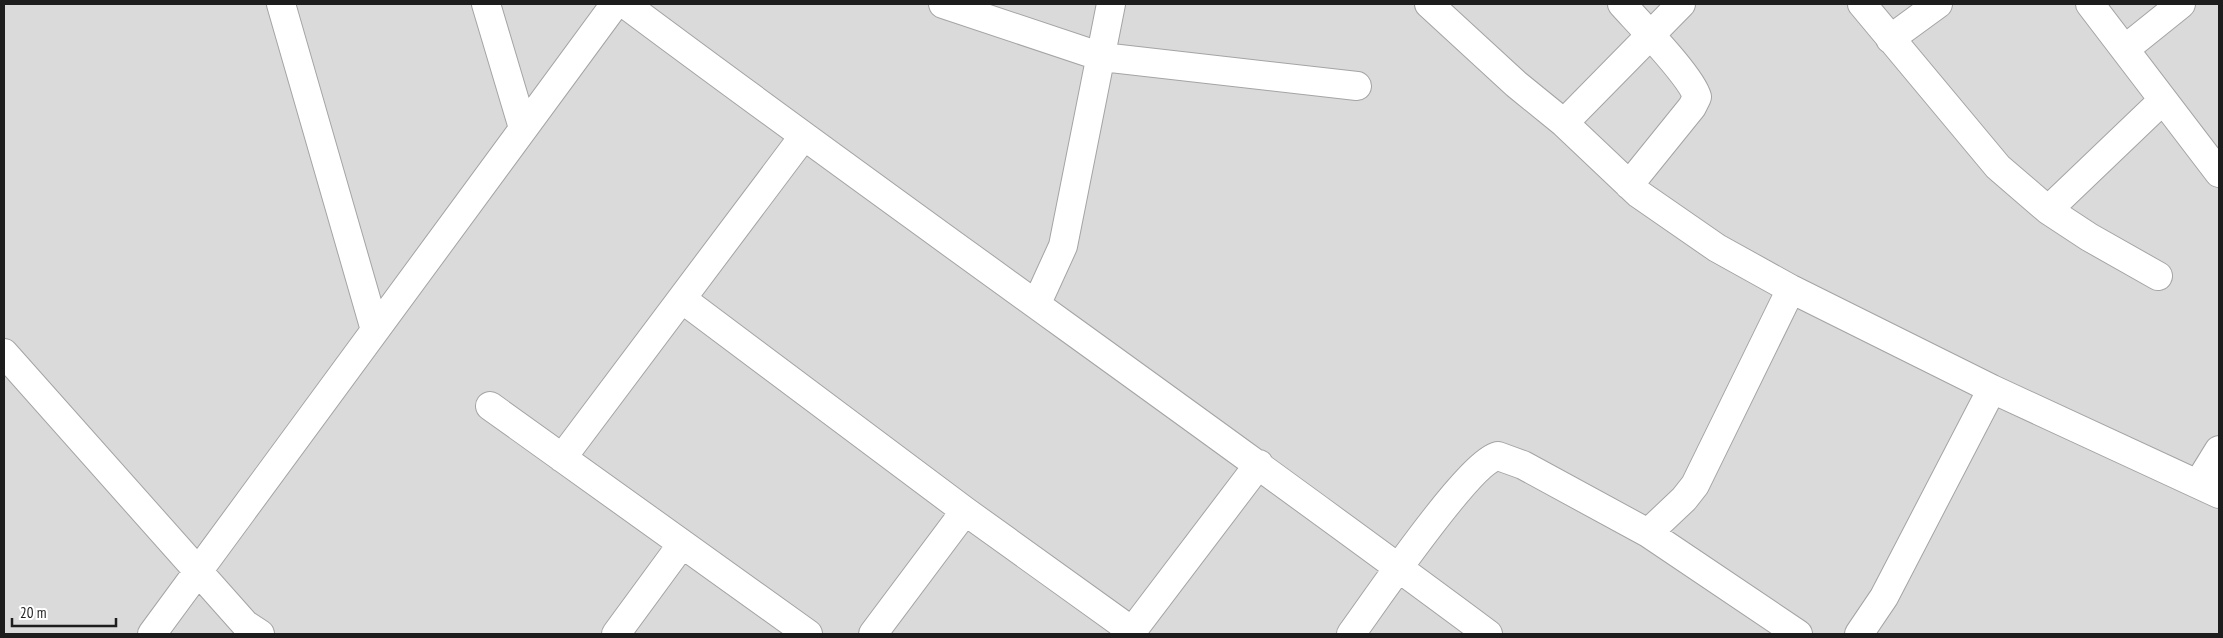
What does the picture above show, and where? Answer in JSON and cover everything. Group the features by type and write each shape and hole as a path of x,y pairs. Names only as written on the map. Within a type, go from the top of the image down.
{"street":[{"path":"281,4 376,330"},
{"path":"486,4 523,128"},
{"path":"152,634 615,4"},
{"path":"624,4 803,136 1259,464 1488,634"},
{"path":"943,4 1102,57 1357,86"},
{"path":"1037,304 1063,246 1111,4"},
{"path":"1429,4 1516,84 1564,123 1629,185 1716,248 1791,289 1992,389 2209,489 2219,450"},
{"path":"1622,4 1650,34 1691,85 1697,100 1629,185"},
{"path":"1564,123 1681,4"},
{"path":"1862,4 1998,167 2048,210 2089,237 2158,276"},
{"path":"1890,39 1938,4"},
{"path":"2090,4 2219,173"},
{"path":"2125,50 2181,4"},
{"path":"2048,210 2164,100"},
{"path":"562,458 803,136"},
{"path":"1648,533 1684,499 1695,485 1791,289"},
{"path":"682,299 1131,633 1259,464"},
{"path":"4,353 245,624 260,634"},
{"path":"1871,630 1884,596 1992,389"},
{"path":"490,406 808,634"},
{"path":"1351,634 1446,506 1484,463 1498,456 1528,467 1648,533 1798,634"},
{"path":"873,634 965,511"},
{"path":"616,634 682,544"}],"shaded area":[{"path":"4,4 2219,4 2219,634 4,634"}]}
